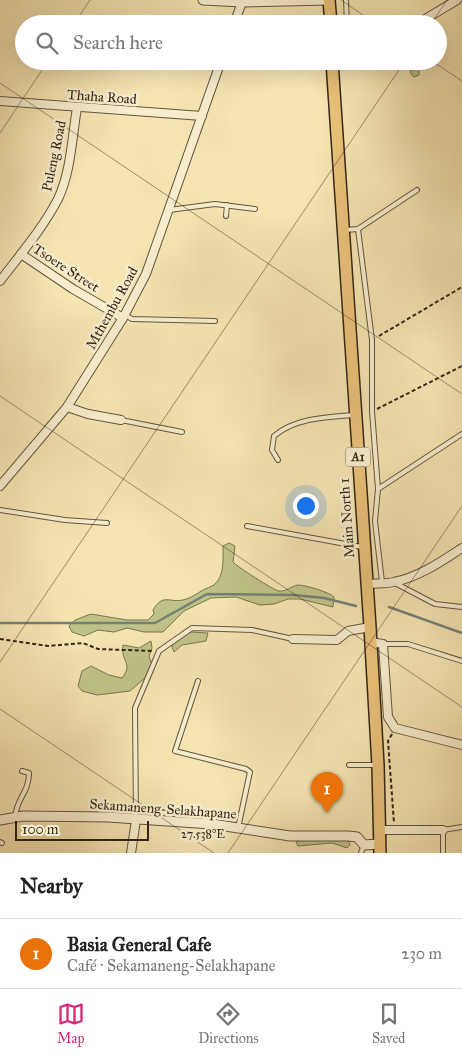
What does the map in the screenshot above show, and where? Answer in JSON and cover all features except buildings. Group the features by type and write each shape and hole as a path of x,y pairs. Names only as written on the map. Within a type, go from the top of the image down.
{"main road":[{"path":"329,0 330,15"},
{"name":"Main North 1","path":"332,70 370,627 378,764 380,848"}],"street":[{"path":"203,0 242,2 329,0"},
{"path":"432,15 457,0"},
{"path":"237,15 242,2"},
{"name":"Mthembu Road","path":"0,486 67,407 124,317 146,274 218,70"},
{"name":"Thaha Road","path":"0,101 202,116"},
{"name":"Puleng Road","path":"0,281 21,254 58,197 64,182 77,108"},
{"name":"Tsoere Street","path":"21,254 74,289 124,317"},
{"path":"67,407 88,414 121,420"},
{"path":"366,584 393,582 435,566 462,548"},
{"path":"293,639 337,640 348,630 370,627"},
{"path":"370,642 383,644 388,717 395,728 462,745"},
{"name":"Sekamaneng-Selakhapane","path":"0,820 15,818 108,817 212,824 290,836 357,837 362,849 380,848"},
{"path":"131,853 136,820"},
{"path":"380,830 443,830"}],"lane":[{"path":"346,0 347,15"},
{"path":"343,230 358,229 417,190"},
{"path":"169,210 227,205 256,209"},
{"path":"226,216 227,205"},
{"path":"358,229 372,340 372,411 378,489 375,521 382,582"},
{"path":"124,317 132,319 215,321"},
{"path":"278,460 274,454 272,442 278,432 297,424 322,418 356,415"},
{"path":"121,420 182,432"},
{"path":"378,489 462,434"},
{"path":"0,510 65,520 107,523"},
{"path":"246,526 364,547"},
{"path":"393,582 435,604 462,607"},
{"path":"136,820 135,708 159,652 192,628 252,630 293,639"},
{"path":"383,644 408,644 462,661"},
{"path":"198,681 175,751 246,769 250,772 238,828"},
{"path":"349,765 378,764"},
{"path":"15,818 16,805 28,786 29,773 22,771"},
{"path":"443,853 443,830 462,827"}],"path":[{"path":"372,340 462,287"},
{"path":"372,411 462,366"},
{"path":"0,639 48,646 83,643 98,649 159,652"},
{"path":"394,829 388,741 395,728"}],"green space":[{"path":"410,70 419,70 419,75 414,77"},
{"path":"229,543 235,546 233,562 263,583 279,591 284,591 298,585 322,591 334,597 333,607 300,599 288,599 274,604 260,605 236,597 211,598 184,611 163,632 144,632 127,628 114,632 98,630 84,636 72,632 69,626 75,620 91,614 127,620 148,620 154,614 153,610 163,600 178,601 186,599 212,586 216,583 221,573 223,546"},
{"path":"191,632 208,633 206,641 182,645 174,652 172,647 175,637"},
{"path":"151,641 152,648 149,656 152,665 146,677 130,691 97,695 82,691 78,686 82,671 91,666 109,675 122,678 127,669 123,655 123,645 139,648"},
{"path":"302,840 348,840 350,845 347,848 332,843 298,846 296,842"}],"waterway":[{"path":"0,623 155,623 207,594 294,595 324,598 356,606"},
{"path":"389,607 462,633"}],"place":[{"name":"Basia General Cafe","path":"327,813"}]}
